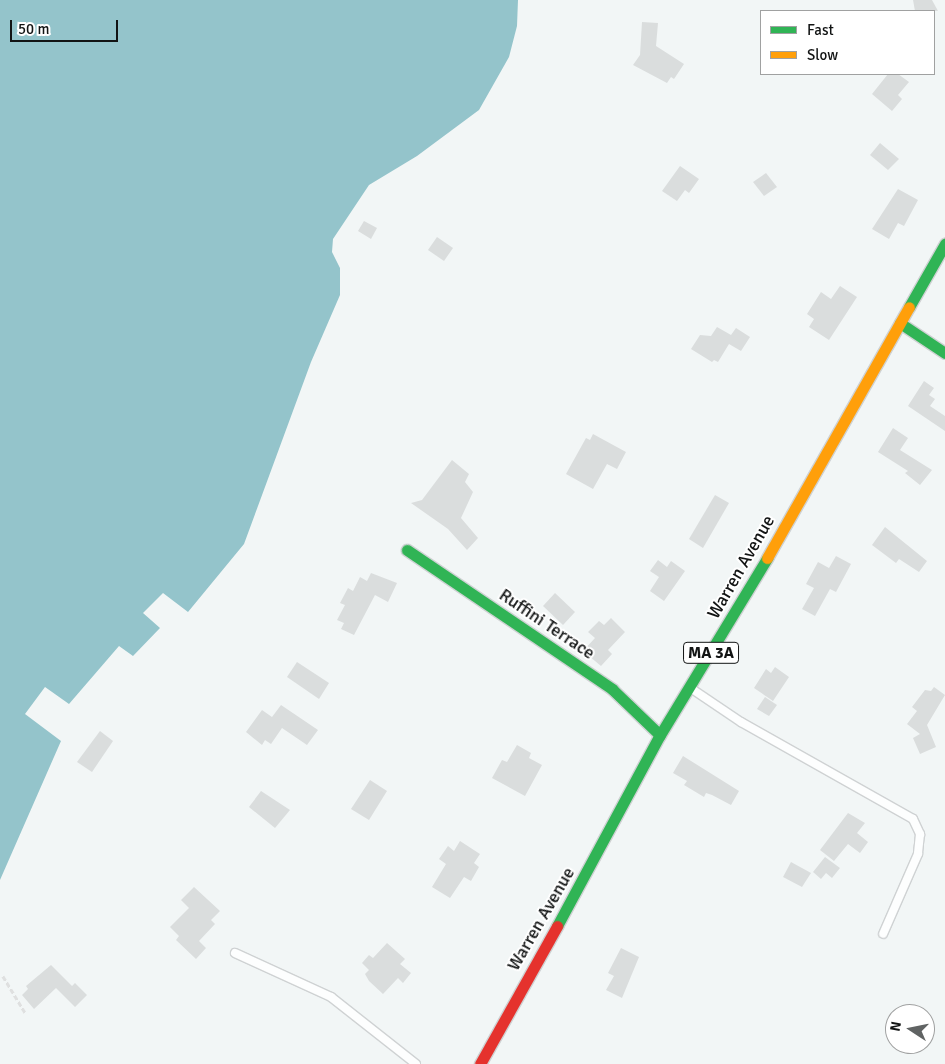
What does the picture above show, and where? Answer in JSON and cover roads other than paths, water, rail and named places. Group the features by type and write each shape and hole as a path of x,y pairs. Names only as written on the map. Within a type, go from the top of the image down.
{"main road":[{"name":"Warren Avenue","path":"480,1064 600,849 660,734 690,688 945,244"},
{"path":"900,323 945,353"},
{"name":"Ruffini Terrace","path":"408,550 612,689 660,734"}],"lane":[{"path":"690,688 748,726 913,819 920,834 918,854 883,934"},
{"path":"235,953 331,997 416,1064"}],"water":[{"path":"0,0 518,0 517,26 509,57 479,110 417,156 369,185 333,239 332,252 340,268 340,295 311,362 244,544 188,612 163,593 143,613 160,628 133,656 119,646 69,704 45,687 25,714 61,741 0,880"}]}
